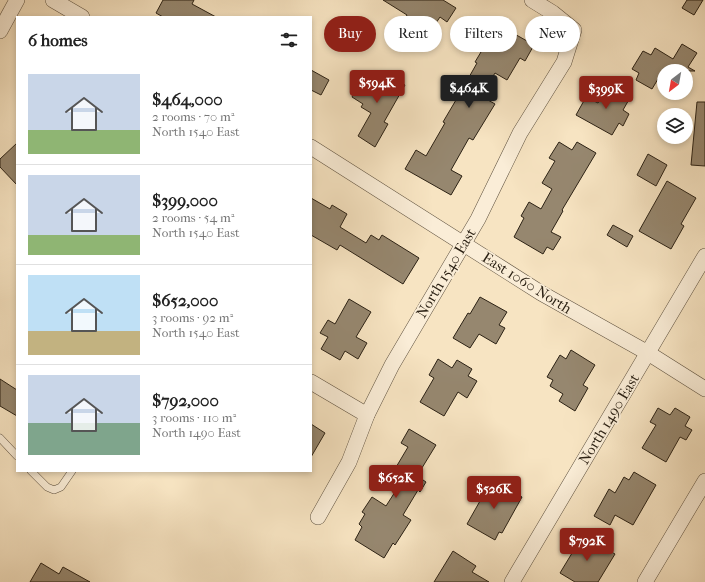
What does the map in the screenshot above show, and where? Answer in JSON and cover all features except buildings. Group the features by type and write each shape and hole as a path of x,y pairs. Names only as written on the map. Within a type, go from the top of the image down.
{"street":[{"path":"0,31 17,0"},
{"path":"53,0 80,16"},
{"name":"North 1540 East","path":"318,516 349,462 367,415 392,365 464,244 520,134 564,62 574,30 553,13 532,0"},
{"name":"East 1060 North","path":"312,148 541,293 648,353 705,389"},
{"name":"North 1490 East","path":"512,582 705,256"},
{"path":"312,383 367,415"},
{"path":"645,582 705,481"}],"lane":[{"path":"0,438 16,455"},
{"path":"32,472 47,487 54,490 61,487 71,472"}]}
